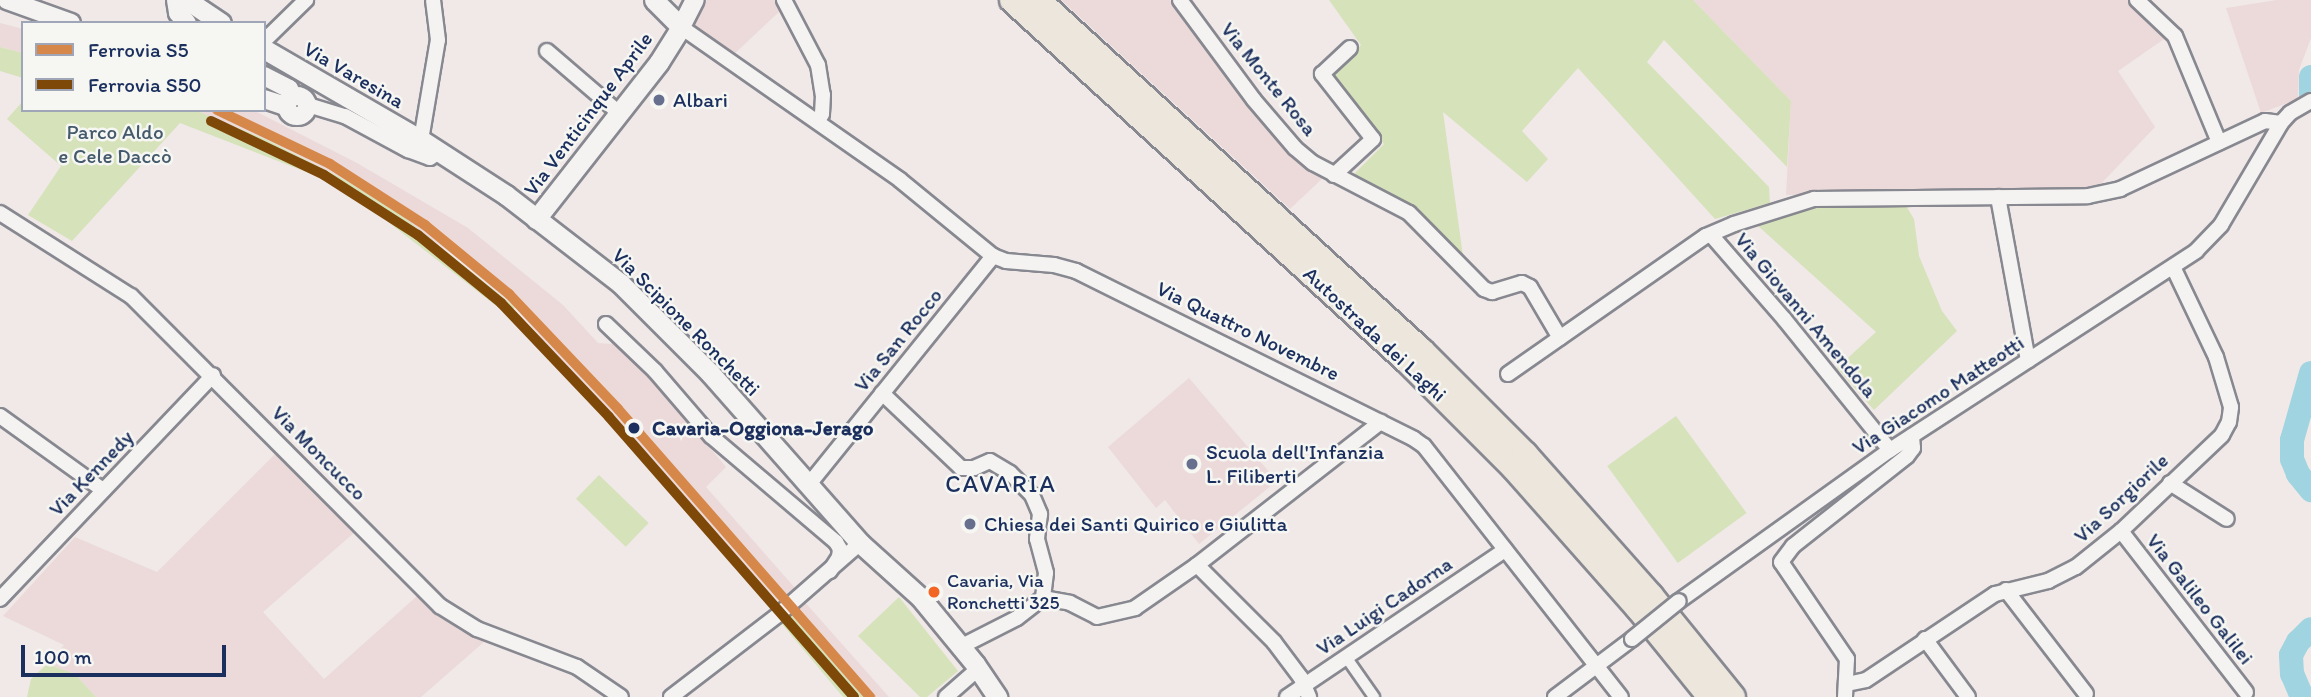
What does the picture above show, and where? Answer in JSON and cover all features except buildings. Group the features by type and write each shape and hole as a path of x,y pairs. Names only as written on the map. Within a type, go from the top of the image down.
{"highway":[{"name":"Autostrada dei Laghi","path":"1012,0 1408,362 1514,468 1638,608 1710,697"},
{"name":"Autostrada dei Laghi","path":"1038,0 1422,351 1525,454 1651,596 1733,697"}],"main road":[{"path":"187,0 217,21"},
{"name":"Via Quattro Novembre","path":"654,0 681,27"},
{"name":"Via Venticinque Aprile","path":"536,219 619,113 681,27"},
{"name":"Via Varesina","path":"266,50 421,140"},
{"name":"Via Scipione Ronchetti","path":"421,140 536,219 620,283 710,373 860,543 909,586 978,669 996,697"}],"street":[{"path":"6,0 65,21"},
{"path":"176,0 178,13 185,21"},
{"path":"266,39 306,0"},
{"path":"421,140 438,40 433,0"},
{"name":"Via Venticinque Aprile","path":"681,27 695,0"},
{"path":"785,0 818,65 823,95 821,114 817,122"},
{"path":"2137,0 2175,36 2219,142"},
{"name":"Via Monte Rosa","path":"1187,3 1280,132 1313,163 1409,213 1483,289 1492,292 1522,283 1530,287 1560,338"},
{"name":"Via Quattro Novembre","path":"681,27 900,180 993,256 1006,261 1054,265 1076,271 1381,422 1424,446 1621,697"},
{"name":"Via Monte Rosa","path":"1334,175 1373,139 1322,74 1349,48"},
{"path":"547,51 619,113"},
{"path":"266,77 289,89 295,102"},
{"path":"266,99 295,102 345,116 408,150 429,158 439,152"},
{"name":"Via Giacomo Matteotti","path":"1555,697 1679,601 1889,450 2202,246 2221,225 2281,123 2305,104"},
{"path":"1712,236 1734,224 1814,200 2073,197 2120,189 2265,121 2281,123"},
{"path":"1998,197 2028,360"},
{"name":"Via Moncucco","path":"0,214 131,296 440,606 477,629 577,667 621,697"},
{"name":"Via Giovanni Amendola","path":"1508,374 1706,236 1712,236 1777,310 1889,450"},
{"name":"Via San Rocco","path":"810,484 993,256"},
{"name":"Via Sorgiorile","path":"1846,691 2006,590 2061,575 2076,568 2121,531 2222,435 2229,422 2231,407 2216,357 2173,267"},
{"path":"606,324 655,372 711,436 836,542 840,549 839,557 830,571"},
{"name":"Via Kennedy","path":"0,599 213,376"},
{"path":"882,393 961,468 967,470 990,461 1010,473 1037,503 1040,514 1037,539 1046,573 1043,598 1017,618 960,647"},
{"path":"0,416 103,490"},
{"path":"1043,598 1070,604 1090,615 1105,616 1135,608 1198,565 1381,422"},
{"path":"1846,691 1847,659 1781,562 1783,555 1793,546 1907,456 1913,448 1912,436"},
{"path":"2170,483 2227,519"},
{"name":"Via Galileo Galilei","path":"2121,531 2246,692"},
{"path":"671,697 707,672 860,543"},
{"name":"Via Luigi Cadorna","path":"1287,697 1306,692 1346,657 1505,550"},
{"path":"1198,565 1274,642 1301,678 1306,692"},
{"path":"2006,590 2086,694"},
{"path":"1925,639 1968,697"},
{"path":"1346,657 1374,697"},
{"path":"946,697 978,669"}],"shaded area":[{"path":"707,0 776,0 781,10 732,56 692,26"},
{"path":"1061,0 1170,0 1254,115 1298,160 1325,176 1290,209"},
{"path":"1693,0 2128,0 2167,37 2118,71 2155,127 2098,187 2079,193 2075,187 1786,195 1791,101"},
{"path":"2277,0 2311,0 2311,38 2299,70 2298,99 2261,113 2226,8"},
{"path":"0,23 21,28 21,52 0,47"},
{"path":"200,112 257,112 357,163 468,228 563,305 598,343 611,344 618,338 726,467 706,487 795,588 778,601 602,410 515,307 451,253 347,181 267,140"},
{"name":"Scuola dell'Infanzia L. Filiberti","path":"1189,378 1277,481 1199,544 1165,500 1156,508 1108,447"},
{"path":"275,454 355,532 263,612 324,679 417,596 459,630 485,641 421,697 96,697 75,674 47,664 64,645 3,616 75,537 157,572"},
{"path":"803,600 889,697 864,697 788,611"}],"green space":[{"path":"1329,0 1693,0 1791,101 1787,167 1664,40 1647,62 1769,187 1770,203 1715,219 1578,68 1522,131 1548,159 1527,182 1443,112 1463,256 1413,206 1353,175 1384,144 1334,74 1361,45"},
{"path":"0,47 21,52 21,77 0,71"},
{"name":"Parco Aldo e Cele Daccò","path":"21,103 21,112 200,112 267,140 347,181 401,215 515,307 508,315 352,194 314,175 180,123 72,241 28,215 61,166 7,119"},
{"path":"1816,204 1905,204 1914,219 1919,256 1942,311 1957,331 1874,410 1837,368 1876,332 1757,225"},
{"path":"1676,416 1747,513 1678,563 1607,466"},
{"path":"599,475 649,523 626,547 576,499"},
{"path":"899,597 958,671 927,697 920,697 858,636"},
{"path":"788,611 864,697 843,697 782,624"},
{"path":"47,664 75,674 96,697 27,697 31,679"}],"waterway":[{"path":"2311,77 2311,98"},
{"path":"2311,373 2292,440 2292,459 2298,474 2311,490"},
{"path":"2302,697 2292,674 2291,655 2298,642 2311,629"}],"rail line":[{"name":"S5","path":"221,112 330,164 425,225 509,294 618,409 870,697"},
{"name":"S50","path":"211,121 324,175 418,235 501,303 609,417 854,697"}],"place":[{"name":"Albari","path":"659,100"},
{"name":"Cavaria-Oggiona-Jerago","path":"634,428"},
{"name":"Scuola dell'Infanzia L. Filiberti","path":"1192,464"},
{"name":"Chiesa dei Santi Quirico e Giulitta","path":"970,524"},
{"name":"Cavaria, Via Ronchetti 325","path":"934,592"}],"district":[{"name":"CAVARIA","path":"1001,484"}]}
